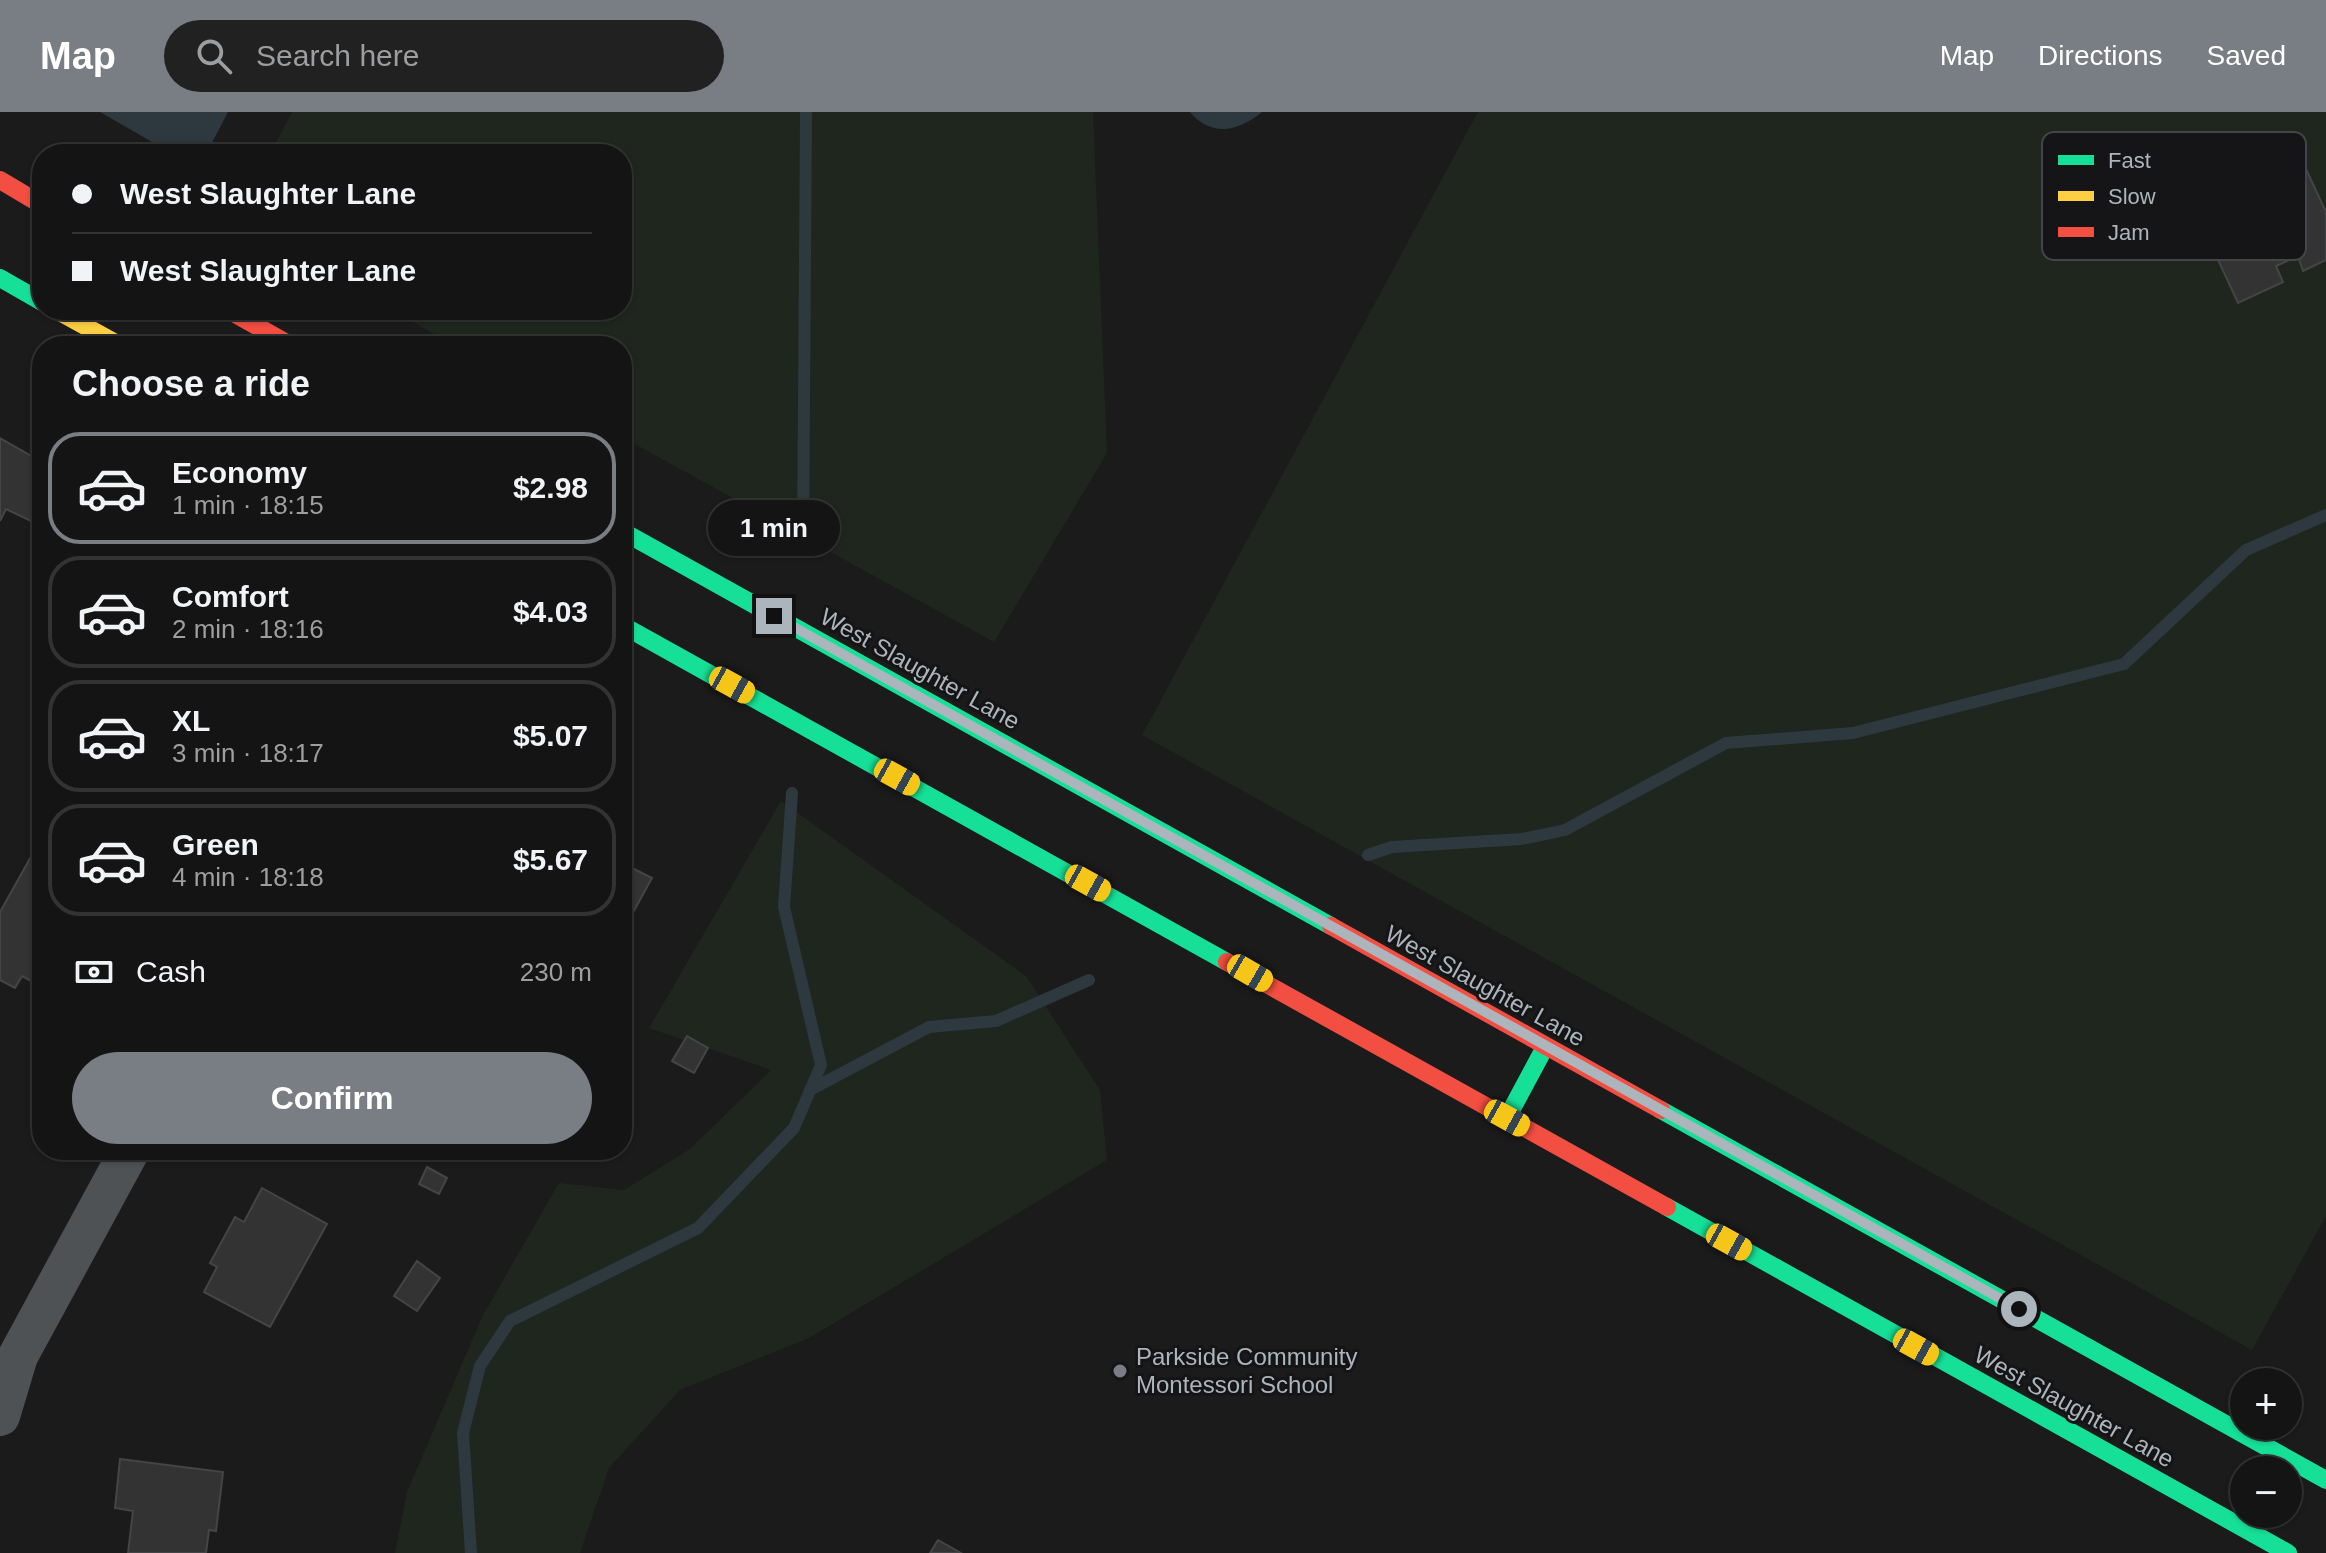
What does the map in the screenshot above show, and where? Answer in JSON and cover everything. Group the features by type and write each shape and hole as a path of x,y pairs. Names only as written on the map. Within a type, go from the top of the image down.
{"main road":[{"path":"0,180 32,199"},
{"path":"0,278 32,296"},
{"path":"74,320 103,336"},
{"path":"246,320 274,336"},
{"name":"West Slaughter Lane","path":"632,537 2326,1480"},
{"name":"West Slaughter Lane","path":"632,631 2288,1553"},
{"path":"1507,1118 1545,1047"}],"street":[{"path":"0,1416 18,1356 125,1160"}],"shaded area":[{"path":"100,112 228,112 211,144 156,144"},
{"path":"292,112 1093,112 1107,453 994,642 632,443 632,336 438,336 409,320 632,320 632,144 275,144"},
{"path":"1190,112 1262,112 1244,124 1226,129 1207,126"},
{"path":"1478,112 2326,112 2326,1216 2252,1350 1142,735"},
{"path":"781,801 1026,976 1100,1090 1107,1160 809,1338 680,1390 609,1468 580,1553 395,1553 407,1492 483,1315 559,1183 624,1190 690,1149 771,1070 649,1028"}],"building":[{"path":"2306,169 2326,212 2326,260 2303,271 2299,260 2306,260"},
{"path":"2218,260 2289,260 2276,266 2283,282 2238,303"},
{"path":"0,438 32,456 32,519 6,509 0,521"},
{"path":"32,855 32,982 22,976 15,988 0,980 0,912"},
{"path":"632,868 652,878 632,914"},
{"path":"687,1036 708,1048 694,1073 672,1061"},
{"path":"427,1167 447,1178 439,1194 419,1184"},
{"path":"262,1188 327,1224 270,1327 204,1292 217,1267 210,1263 235,1217 244,1222"},
{"path":"417,1261 440,1278 417,1311 394,1296"},
{"path":"120,1459 223,1472 216,1531 209,1530 206,1553 128,1553 133,1511 115,1508"},
{"path":"938,1540 961,1553 930,1553"}],"waterway":[{"path":"803,544 806,112"},
{"path":"1368,855 1392,847 1522,839 1565,830 1726,743 1853,733 2124,664 2246,550 2326,515"},
{"path":"471,1553 463,1433 480,1366 510,1321 698,1228 794,1128 821,1065 784,907 792,793"},
{"path":"810,1090 929,1027 996,1021 1089,980"}],"traffic: fast":[{"path":"0,278 32,296"},
{"path":"632,537 1331,926"},
{"path":"632,631 1227,962"},
{"path":"1507,1118 1545,1047"},
{"path":"1661,1110 2326,1480"},
{"path":"1667,1207 2288,1553"}],"traffic: slow":[{"path":"74,320 103,336"}],"traffic: jam":[{"path":"0,180 32,199"},
{"path":"246,320 274,336"},
{"path":"1331,926 1661,1110"},
{"path":"1227,962 1667,1207"}],"place":[{"name":"Parkside Community Montessori School","path":"1120,1371"}],"route":[{"path":"774,616 2019,1309"}]}
